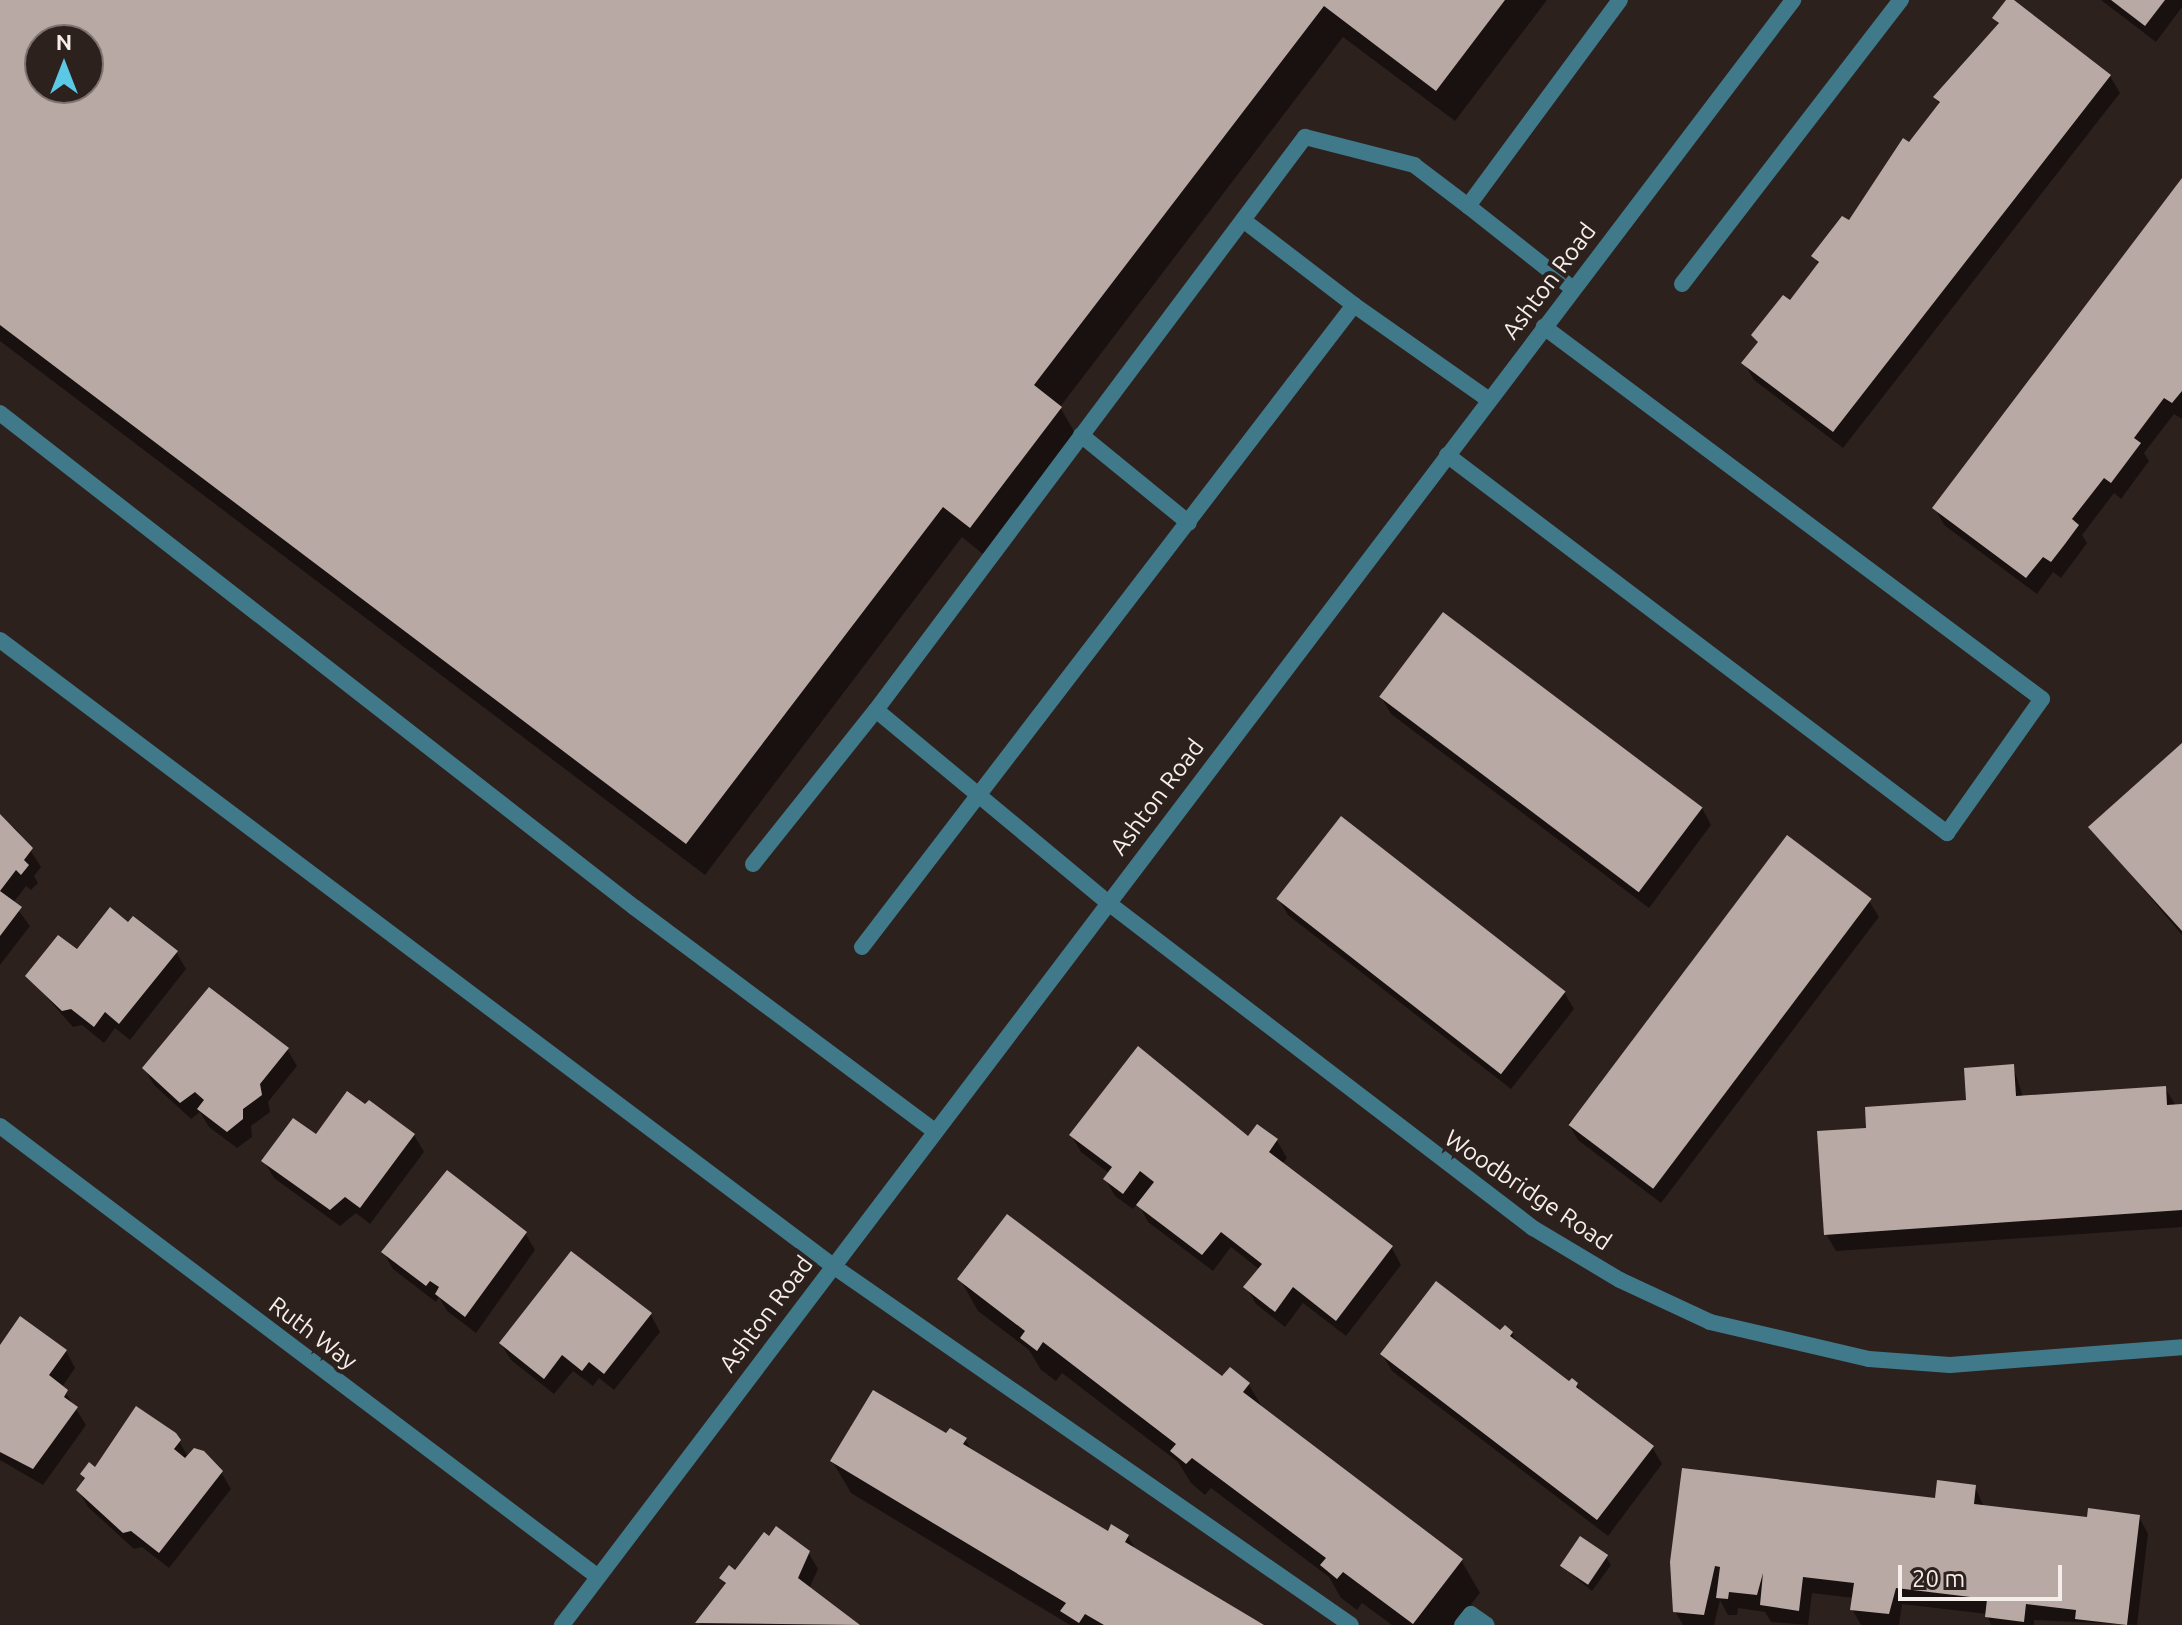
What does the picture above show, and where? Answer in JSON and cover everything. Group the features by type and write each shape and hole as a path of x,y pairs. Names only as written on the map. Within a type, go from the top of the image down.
{"street":[{"path":"1468,206 1620,0"},
{"name":"Ashton Road","path":"562,1625 1793,0"},
{"path":"1682,284 1901,0"},
{"path":"753,864 876,710 1305,137 1414,165 1573,289"},
{"path":"1243,220 1354,305 1489,400"},
{"path":"862,947 981,797 1354,305"},
{"path":"1447,455 1947,833 2042,699 1544,327"},
{"path":"0,413 634,907 934,1131"},
{"path":"1081,435 1189,523"},
{"path":"0,640 833,1266 1351,1625"},
{"name":"Woodbridge Road","path":"876,710 1107,902 1533,1228 1620,1280 1710,1322 1869,1359 1950,1365 2182,1347"},
{"name":"Ruth Way","path":"0,1126 598,1577"},
{"path":"1462,1625 1471,1614 1487,1625"}],"building":[{"path":"0,0 1505,0 1436,91 1324,6 1034,385 1062,407 970,528 943,507 686,844 0,325"},
{"path":"2006,0 2014,0 2111,75 1833,432 1741,363 1758,342 1751,335 1783,295 1790,300 1819,262 1811,256 1842,216 1849,220 1903,138 1909,142 1940,102 1933,97 1999,23 1992,18"},
{"path":"2111,0 2165,0 2145,26"},
{"path":"2182,178 2182,391 2172,403 2164,398 2134,438 2141,443 2111,483 2104,478 2072,519 2079,525 2065,544 2051,562 2043,557 2026,578 1932,508"},
{"path":"1443,612 1703,808 1639,892 1379,697"},
{"path":"2182,743 2182,931 2088,827"},
{"path":"0,814 33,848 24,860 29,865 21,875 16,870 0,891"},
{"path":"1341,816 1566,991 1501,1074 1276,899"},
{"path":"1787,835 1872,899 1653,1189 1569,1125"},
{"path":"0,891 22,907 0,936"},
{"path":"110,907 128,922 133,916 178,951 119,1024 105,1012 94,1027 71,1009 62,1011 25,976 58,935 77,949"},
{"path":"209,987 289,1048 260,1084 262,1095 243,1109 243,1119 227,1132 197,1109 204,1100 195,1092 180,1103 142,1068"},
{"path":"1138,1046 1248,1136 1257,1124 1278,1139 1269,1152 1393,1246 1336,1321 1293,1287 1275,1312 1243,1287 1262,1264 1221,1232 1202,1255 1136,1205 1154,1182 1140,1171 1123,1194 1103,1179 1112,1167 1069,1135"},
{"path":"2014,1064 2016,1096 2166,1086 2167,1105 2182,1104 2182,1210 1824,1235 1817,1131 1866,1128 1865,1107 1966,1100 1964,1068"},
{"path":"347,1091 365,1104 369,1100 415,1134 360,1208 345,1197 330,1210 261,1161 293,1118 316,1134"},
{"path":"447,1170 527,1232 465,1317 435,1294 439,1287 430,1281 426,1286 381,1252"},
{"path":"1007,1214 1222,1376 1230,1367 1250,1383 1243,1392 1463,1559 1413,1624 1343,1572 1337,1579 1320,1565 1326,1558 1192,1458 1186,1464 1170,1451 1176,1444 1043,1342 1037,1351 1020,1338 1025,1331 957,1279"},
{"path":"571,1251 652,1313 604,1374 589,1362 582,1371 562,1355 544,1379 499,1343"},
{"path":"1436,1281 1500,1330 1505,1325 1513,1332 1510,1336 1569,1381 1572,1378 1578,1383 1576,1387 1654,1446 1597,1520 1380,1354"},
{"path":"20,1316 67,1350 49,1375 68,1390 64,1397 78,1407 33,1469 0,1452 0,1345"},
{"path":"873,1390 946,1433 950,1428 967,1438 963,1444 1108,1531 1111,1524 1129,1535 1125,1542 1264,1625 1104,1625 1085,1614 1079,1623 1060,1611 1066,1603 830,1461"},
{"path":"136,1406 176,1433 181,1440 174,1449 185,1458 194,1448 204,1451 223,1471 159,1553 131,1531 123,1533 76,1490 85,1478 80,1474 89,1462 95,1467"},
{"path":"1682,1468 1935,1498 1937,1480 1976,1485 1974,1504 2087,1517 2088,1508 2140,1515 2127,1625 2075,1619 2076,1610 2026,1604 2024,1622 1985,1617 1987,1599 1896,1588 1889,1614 1850,1610 1854,1583 1803,1577 1799,1611 1760,1605 1763,1573 1757,1595 1729,1592 1728,1599 1716,1598 1720,1567 1715,1566 1704,1615 1673,1612 1670,1562"},
{"path":"776,1526 810,1551 798,1578 860,1625 695,1623 726,1583 719,1578 729,1565 735,1570 764,1532 769,1536"},
{"path":"1580,1536 1608,1555 1588,1585 1560,1566"}]}
